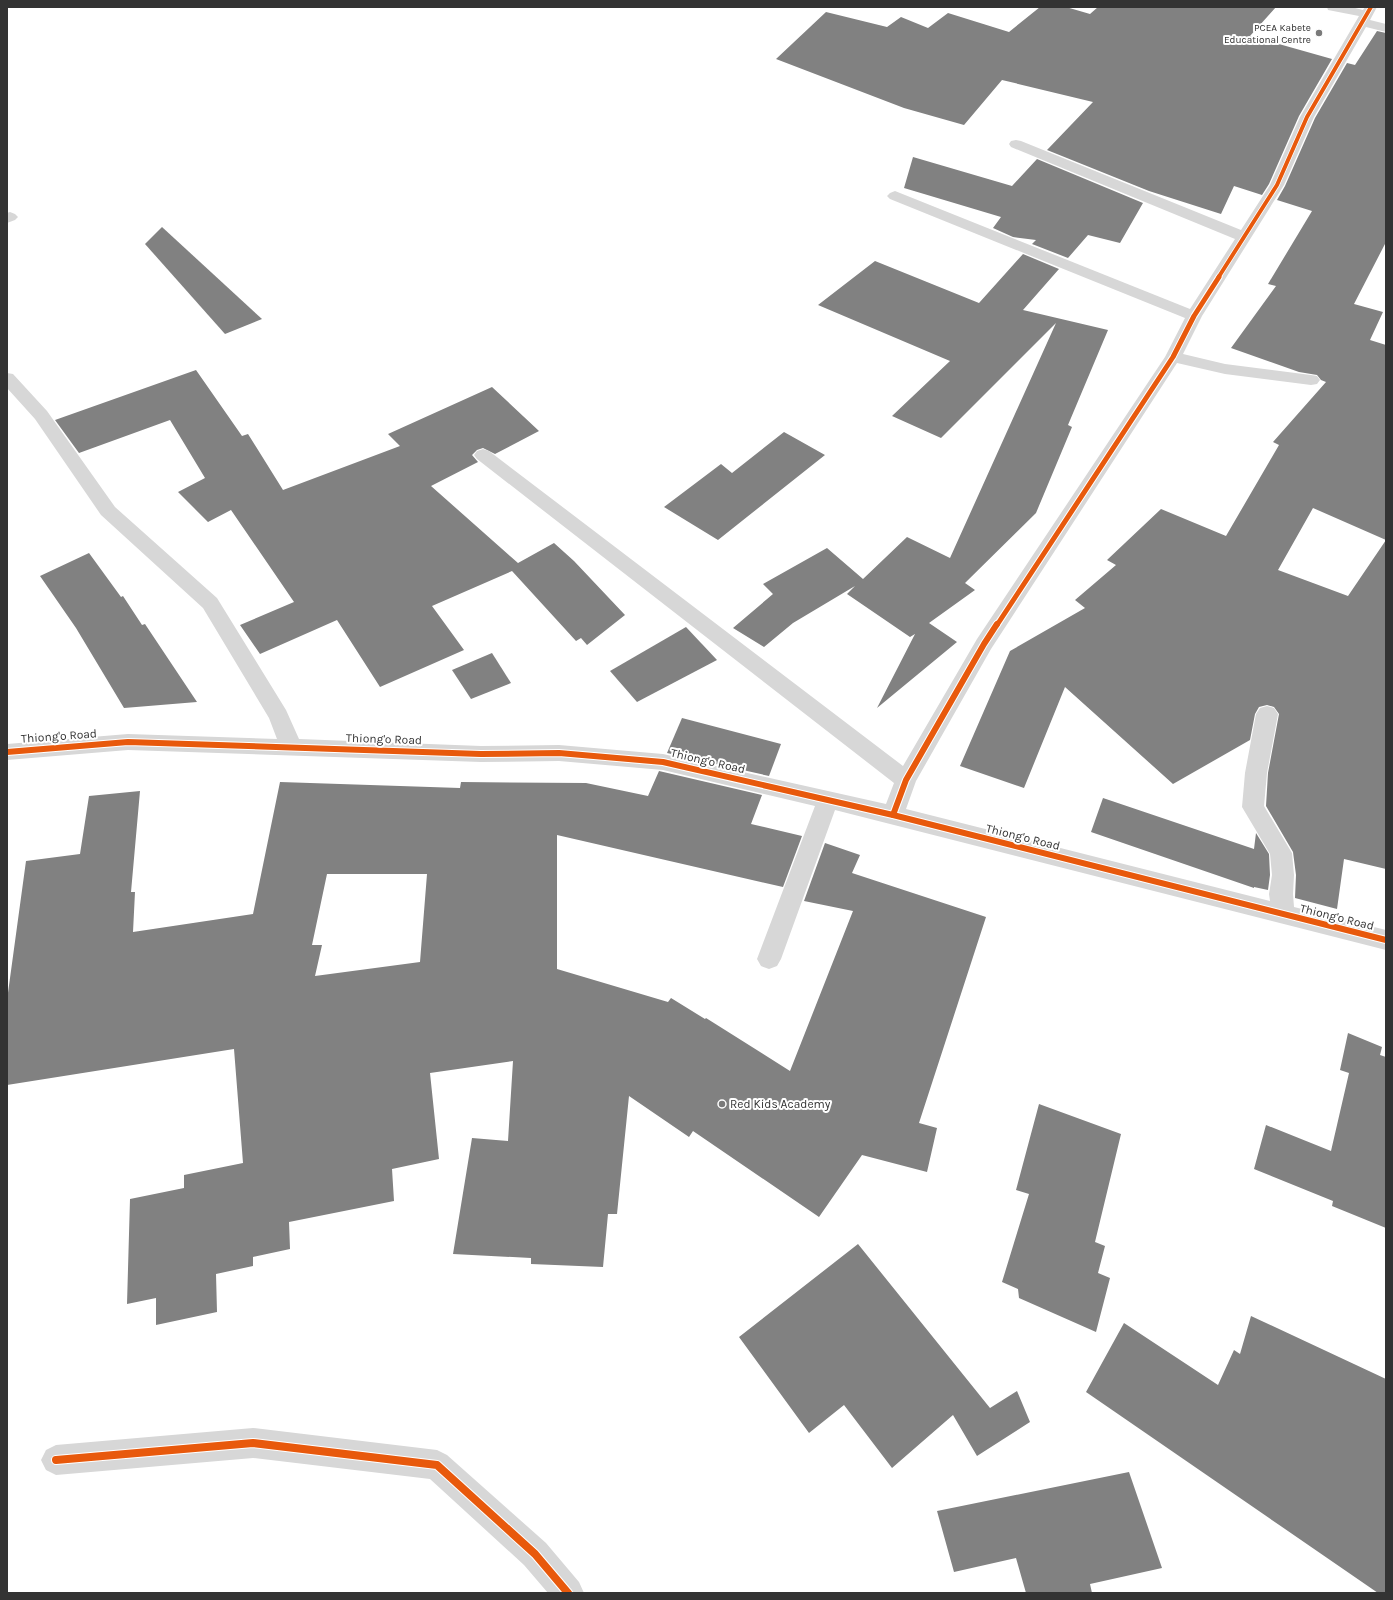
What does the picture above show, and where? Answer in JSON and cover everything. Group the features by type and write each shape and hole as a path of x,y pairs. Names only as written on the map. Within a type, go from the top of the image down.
{"street":[{"path":"1333,7 1366,15 1386,28"},
{"path":"893,815 906,780 984,644 1173,357 1194,316 1277,184 1307,116 1366,15"},
{"path":"1016,144 1244,237"},
{"path":"895,196 1194,316"},
{"path":"1173,357 1225,369 1311,380"},
{"path":"7,378 41,416 108,511 210,603 279,716 291,747"},
{"path":"483,455 906,780"},
{"path":"1267,714 1256,773 1253,807 1281,853 1283,875 1281,894 1284,915"},
{"name":"Thiong'o Road","path":"7,752 128,742 481,754 559,753 663,762 893,815 1386,940"},
{"path":"769,959 828,800"},
{"path":"56,1460 253,1443 437,1465 535,1554 568,1593"}],"building":[{"path":"1040,7 1066,7 1090,14 1098,7 1276,7 1250,36 1332,59 1299,116 1269,184 1262,195 1234,186 1221,214 1149,191 1047,150 1093,102 1002,80 964,125 904,108 776,59 826,12 887,27 901,17 928,28 948,13 1009,32"},
{"path":"1377,31 1386,33 1386,242 1354,304 1383,312 1370,340 1386,345 1386,540 1386,869 1344,859 1337,909 1295,898 1296,875 1293,852 1266,806 1268,773 1279,714 1274,707 1267,705 1259,707 1255,714 1250,740 1173,784 1065,687 1024,788 960,766 1010,651 1085,608 1075,600 1116,565 1107,560 1161,509 1226,536 1279,445 1273,442 1326,382 1321,380 1317,375 1299,372 1231,348 1276,286 1268,284 1312,211 1277,200 1285,186 1315,118 1347,63 1355,65","holes":["1313,508 1386,540 1348,596 1278,570"]},
{"path":"913,157 1012,186 1037,159 1143,203 1120,243 1088,235 1068,258 1032,244 1036,240 1013,237 993,228 1001,217 904,188"},
{"path":"162,227 262,319 225,334 145,244"},
{"path":"1023,254 1059,269 1023,310 1108,330 1068,425 1072,427 1036,513 965,583 975,590 929,623 957,642 877,708 915,634 910,637 847,594 855,586 793,623 764,647 733,628 773,594 763,584 827,548 863,579 907,537 950,558 1056,323 941,438 892,416 950,361 818,305 875,261 979,303"},
{"path":"196,370 242,436 248,434 283,490 400,446 388,434 492,387 539,431 495,454 483,448 477,450 472,455 478,462 431,486 518,563 554,543 574,561 625,615 587,645 581,638 576,641 512,571 432,606 464,650 380,687 337,620 260,654 240,625 294,602 231,510 208,522 178,492 205,478 170,420 79,453 55,420"},
{"path":"784,432 825,455 718,540 664,507 721,464 732,473"},
{"path":"89,553 121,597 123,596 142,625 145,624 197,702 124,708 76,628 40,576"},
{"path":"686,627 717,660 637,702 610,671"},
{"path":"492,653 511,683 471,699 452,670"},
{"path":"682,718 781,744 769,776 667,753"},
{"path":"659,771 762,795 751,824 802,836 783,887 557,835 557,969 668,1002 671,998 705,1019 706,1018 790,1071 853,911 804,901 825,843 860,855 852,873 986,917 919,1123 937,1128 927,1172 862,1155 819,1217 693,1131 689,1137 629,1096 617,1214 608,1214 603,1267 531,1264 531,1258 453,1254 472,1138 508,1141 513,1061 430,1073 439,1159 392,1169 394,1201 289,1222 290,1249 253,1257 253,1266 216,1274 217,1312 156,1325 156,1298 127,1304 130,1199 184,1188 184,1175 243,1163 234,1049 7,1085 7,1000 26,861 80,854 89,796 140,791 131,892 135,892 133,932 253,914 280,782 460,788 461,782 586,783 648,796","holes":["327,874 427,874 420,962 315,976 322,945 312,945"]},
{"path":"1103,798 1254,849 1256,833 1269,854 1270,875 1268,890 1254,888 1091,832"},
{"path":"1348,1033 1382,1047 1380,1055 1386,1057 1386,1228 1332,1206 1333,1201 1254,1169 1266,1125 1331,1151 1349,1073 1340,1070"},
{"path":"1039,1104 1121,1134 1095,1242 1105,1246 1098,1273 1110,1278 1096,1332 1019,1298 1018,1289 1002,1282 1029,1194 1016,1190"},
{"path":"858,1244 990,1408 1017,1391 1030,1422 977,1456 953,1415 892,1468 844,1405 809,1433 739,1337"},
{"path":"1251,1316 1386,1379 1386,1593 1378,1593 1086,1392 1124,1323 1218,1385 1234,1350 1240,1354"},
{"path":"1129,1472 1162,1568 1090,1584 1092,1593 1026,1593 1016,1558 954,1572 937,1511"}],"cycle path":[{"path":"893,815 906,780 984,644 1173,357 1194,316 1277,185 1307,117 1371,7"},
{"path":"7,752 128,742 481,754 559,753 663,762 893,815 1386,940"},
{"path":"56,1460 253,1443 437,1465 535,1554 568,1593"}],"place":[{"name":"PCEA Kabete Educational Centre","path":"1319,33"},
{"name":"Red Kids Academy","path":"722,1104"}]}
